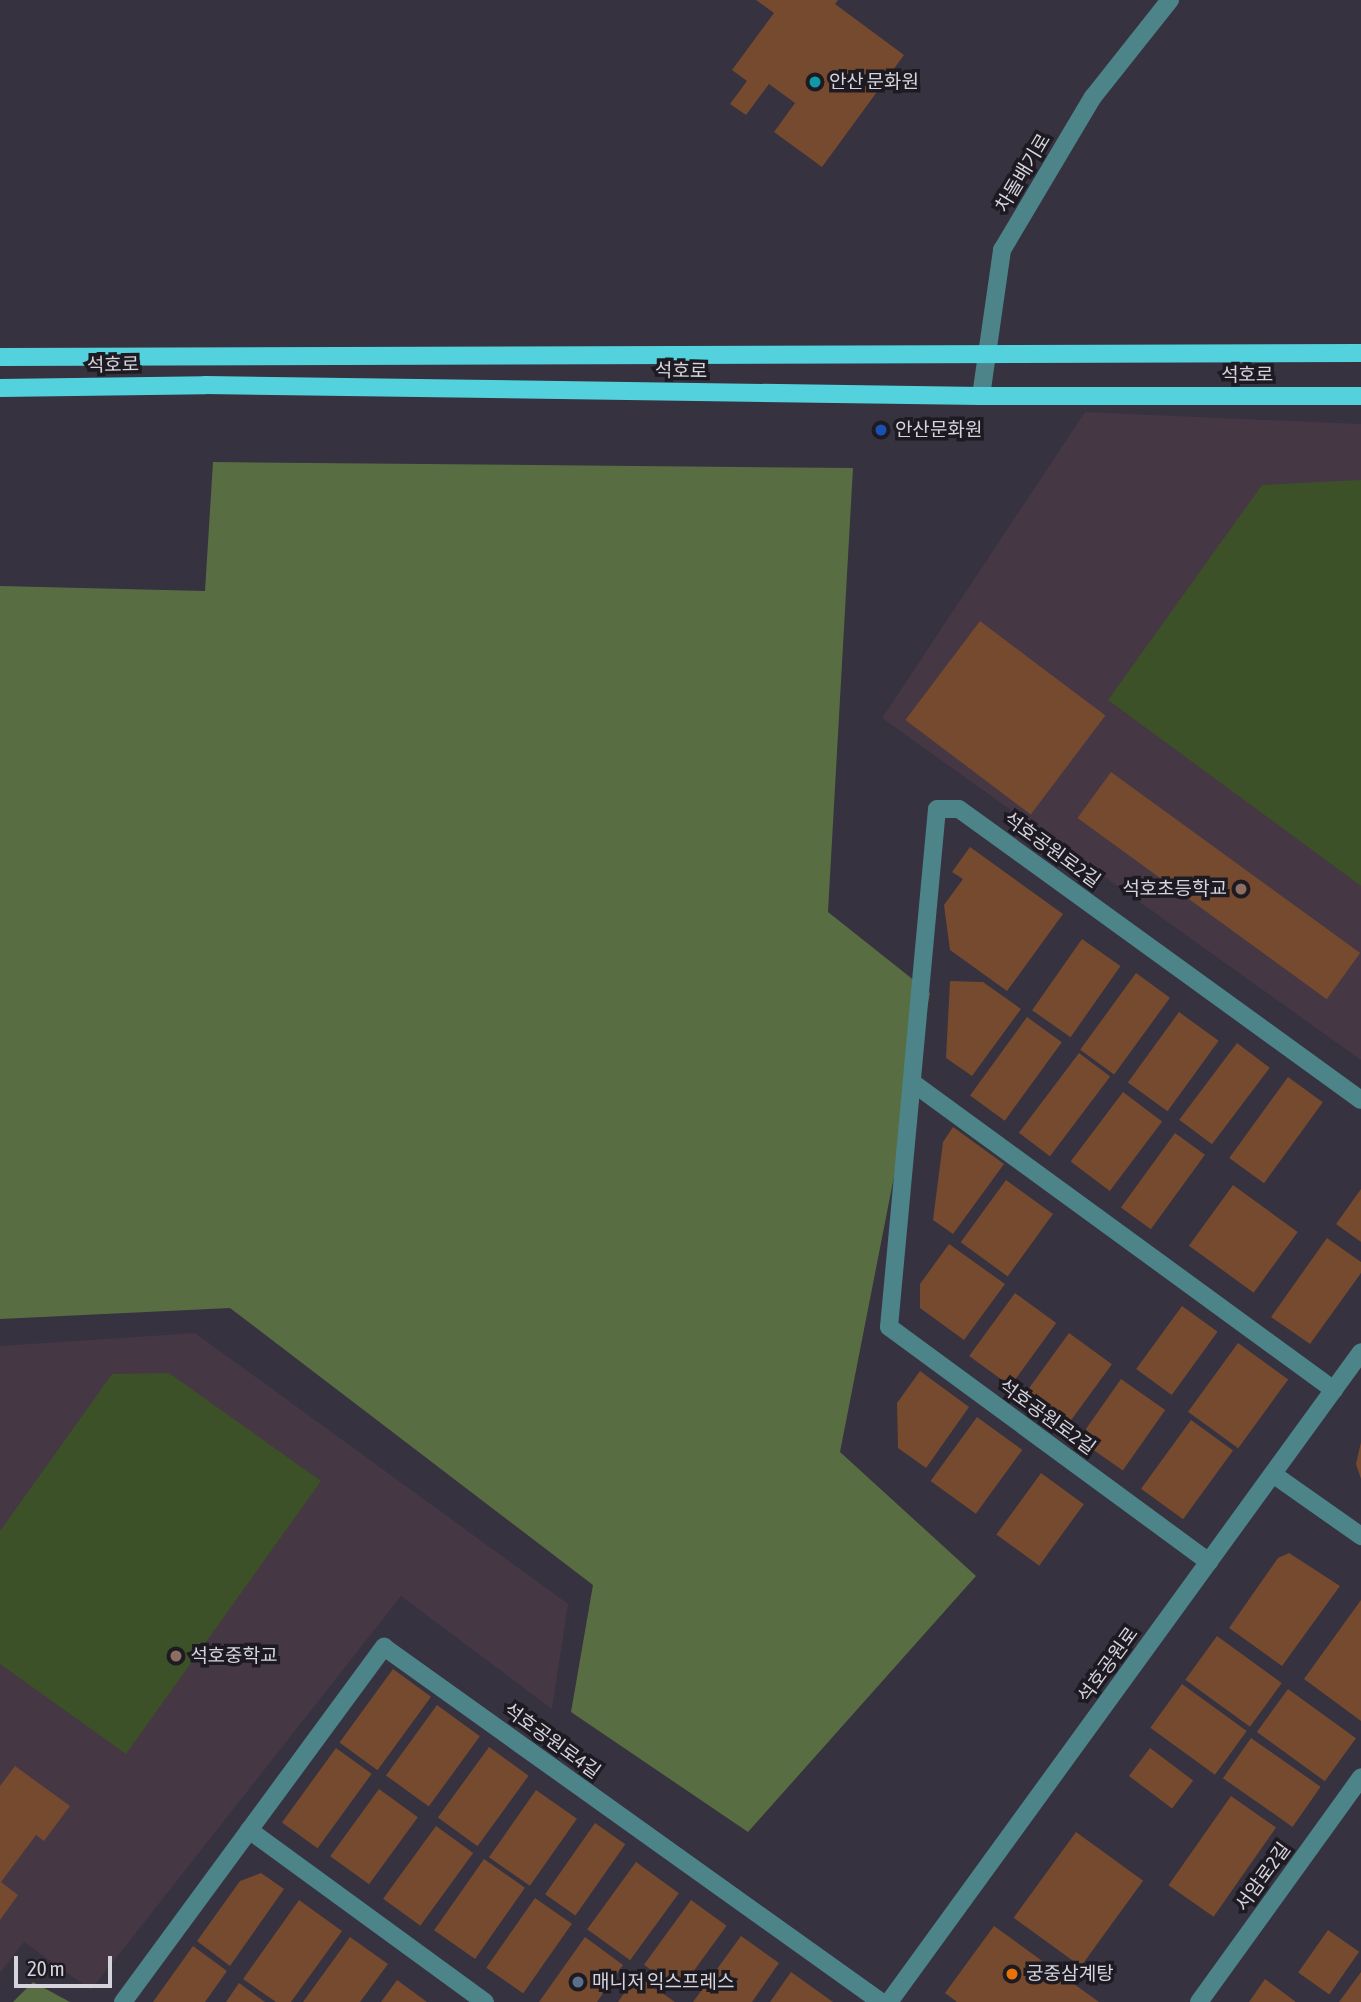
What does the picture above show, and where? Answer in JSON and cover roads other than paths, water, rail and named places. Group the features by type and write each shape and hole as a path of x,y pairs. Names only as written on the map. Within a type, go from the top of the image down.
{"main road":[{"name":"석호로","path":"0,357 988,351 1361,353"},
{"name":"석호로","path":"0,388 205,384 981,396 1361,396"}],"street":[{"name":"차돌배기로","path":"981,396 1002,250 1093,97 1170,0"},
{"name":"석호공원로2길","path":"1209,1562 889,1327 937,809 959,809 1361,1101"},
{"path":"913,1083 1334,1390"},
{"name":"석호공원로","path":"889,2002 1361,1353"},
{"path":"1273,1474 1361,1536"},
{"name":"석호공원로4길","path":"123,2002 384,1647 881,2002"},
{"name":"서암로2길","path":"1199,2002 1361,1777"},
{"path":"249,1830 485,2002"}],"place":[{"name":"안산 문화원","path":"815,82"},
{"name":"안산문화원","path":"881,430"},
{"name":"석호초등학교","path":"1241,889"},
{"name":"석호중학교","path":"176,1656"},
{"name":"궁중삼계탕","path":"1012,1974"},
{"name":"매니저 익스프레스","path":"578,1982"}]}
